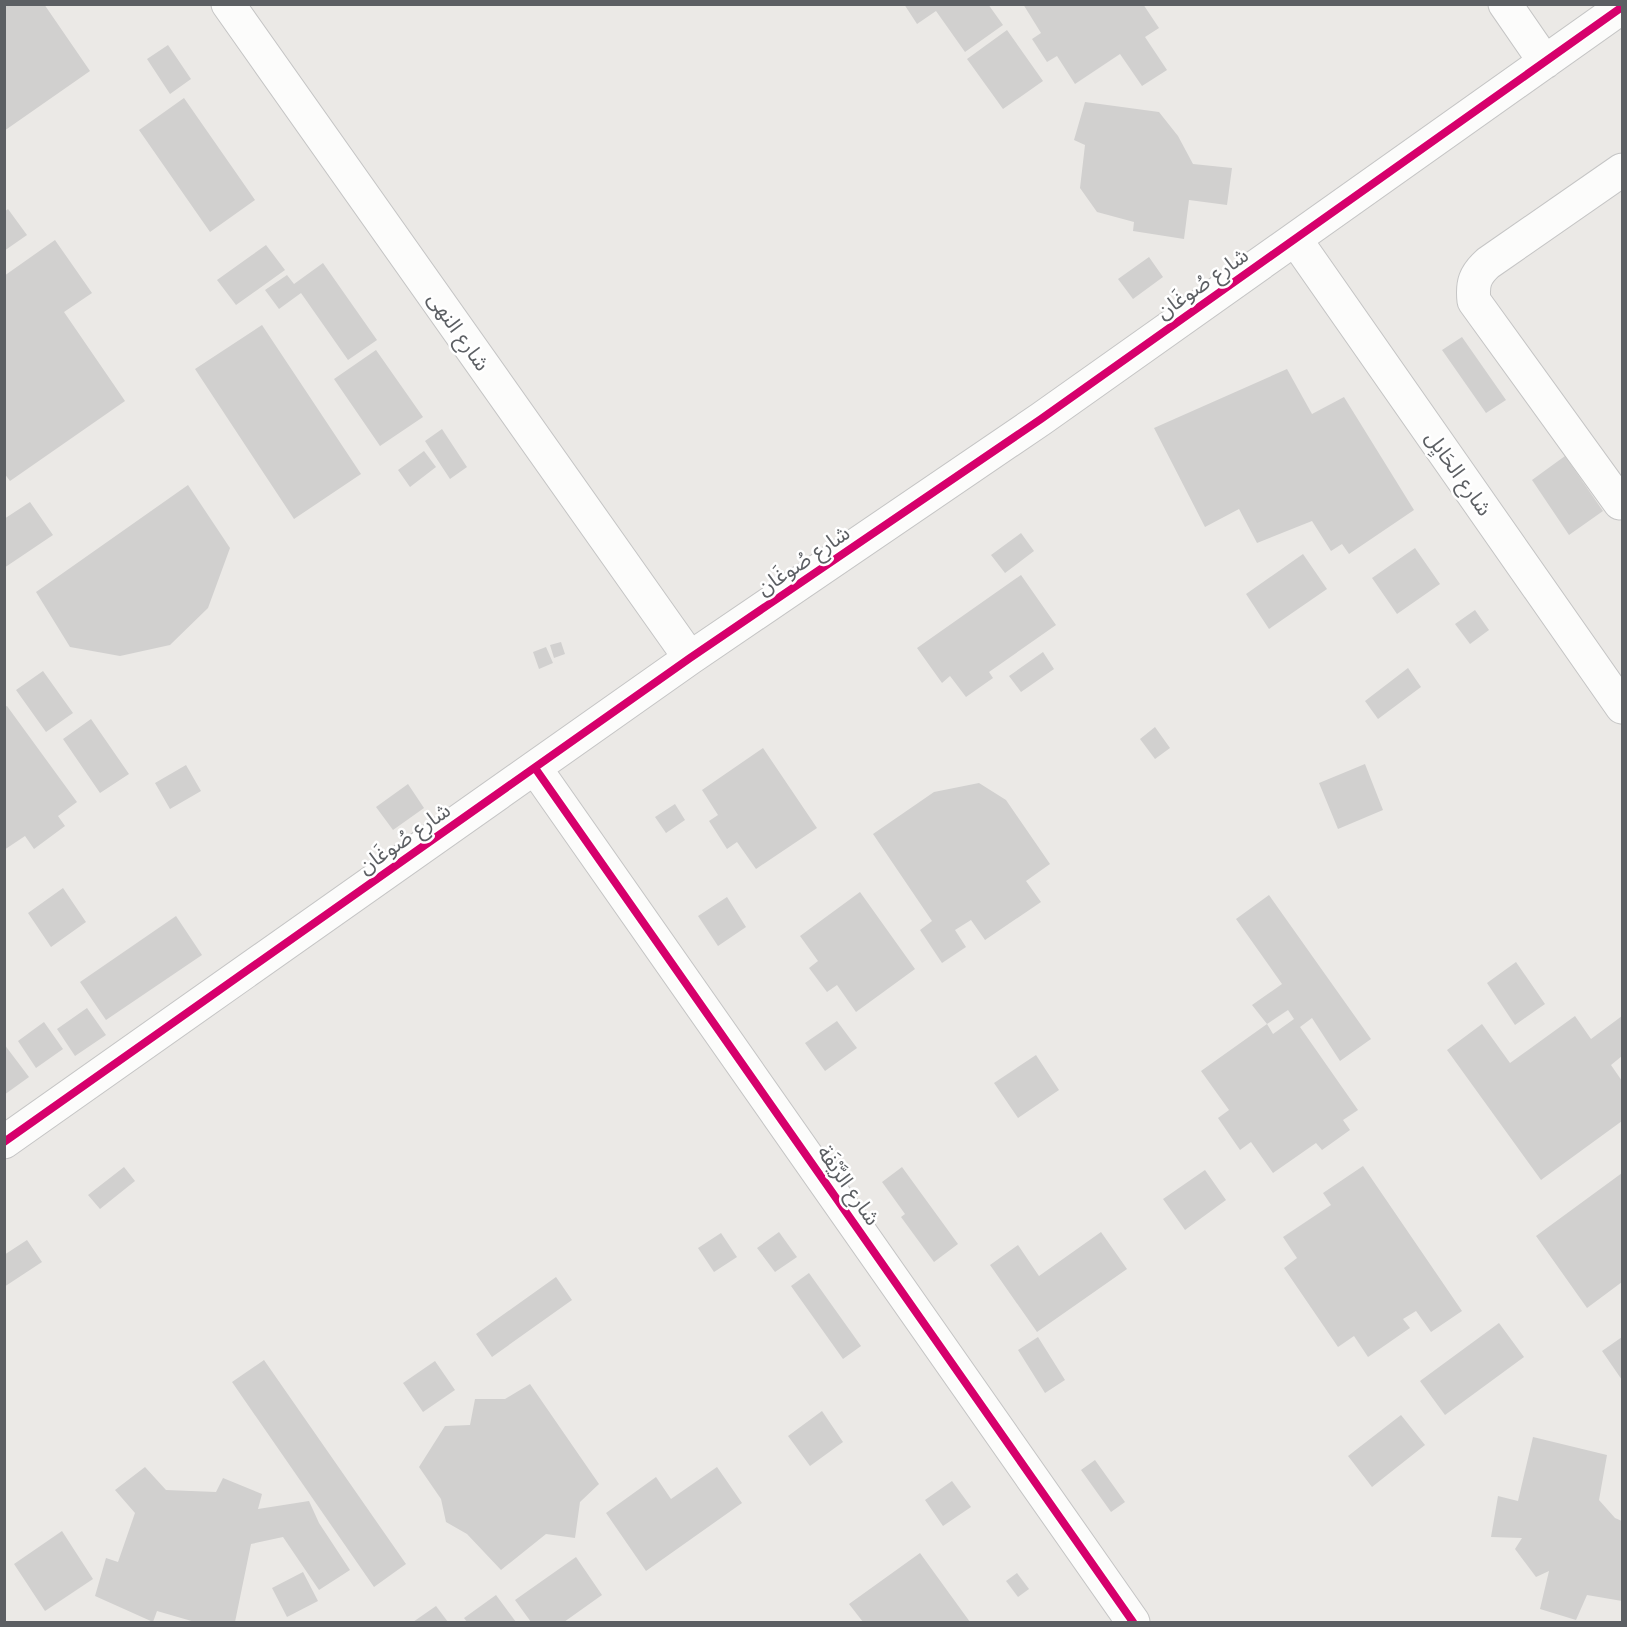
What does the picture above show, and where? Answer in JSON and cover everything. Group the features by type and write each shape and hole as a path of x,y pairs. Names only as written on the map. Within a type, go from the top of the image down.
{"street":[{"name":"شارع النهى","path":"228,4 690,658"},
{"path":"1505,4 1545,62"},
{"name":"شارع صُوغَان","path":"4,1142 690,658 1041,419 1623,7"},
{"path":"1620,503 1474,301 1472,286 1477,273 1488,263 1623,170"},
{"name":"شارع الحَايِل","path":"1295,239 1623,707"},
{"name":"شارع الرَّيْفَة","path":"535,768 1133,1623"}],"building":[{"path":"4,4 44,4 90,71 4,131"},
{"path":"904,4 988,4 1003,25 965,52 936,11 917,24"},
{"path":"1023,4 1143,4 1159,28 1145,37 1167,70 1142,86 1120,54 1075,84 1057,56 1047,62 1032,39 1041,33"},
{"path":"1007,30 1043,81 1003,109 967,59"},
{"path":"168,45 191,79 170,94 147,59"},
{"path":"184,98 255,200 210,232 139,130"},
{"path":"1085,102 1159,112 1178,136 1193,164 1232,168 1227,205 1189,200 1184,239 1133,231 1134,222 1097,212 1080,188 1085,145 1074,140"},
{"path":"8,209 27,235 4,251 4,212"},
{"path":"55,240 92,293 64,312 125,401 10,481 4,473 4,276"},
{"path":"266,245 285,270 236,305 217,280"},
{"path":"1149,257 1163,277 1133,299 1118,279"},
{"path":"323,263 377,340 348,360 301,293 279,309 265,290 287,275 294,284"},
{"path":"262,325 361,474 294,519 195,369"},
{"path":"1462,337 1506,400 1486,413 1442,350"},
{"path":"376,350 423,417 380,446 334,379"},
{"path":"1287,369 1312,414 1344,397 1414,510 1349,554 1342,544 1331,551 1312,521 1257,543 1239,509 1205,527 1154,428"},
{"path":"442,429 467,467 450,479 425,441"},
{"path":"424,451 436,467 410,487 398,470"},
{"path":"1565,456 1603,511 1569,535 1532,480"},
{"path":"188,485 230,548 208,608 170,645 120,656 70,647 36,592"},
{"path":"30,502 53,535 4,568 4,519"},
{"path":"1021,533 1034,551 1005,573 991,555"},
{"path":"1415,548 1440,584 1397,614 1372,578"},
{"path":"1303,554 1327,589 1269,629 1246,594"},
{"path":"1021,575 1056,625 989,672 993,678 966,697 950,676 942,683 917,648"},
{"path":"1475,610 1489,630 1470,644 1455,624"},
{"path":"561,642 565,654 554,658 550,645"},
{"path":"546,647 553,663 539,669 533,652"},
{"path":"1043,652 1054,669 1021,692 1009,676"},
{"path":"1408,668 1421,687 1378,719 1365,701"},
{"path":"43,671 73,713 46,732 16,690"},
{"path":"7,706 77,802 58,816 65,826 34,849 25,836 4,850 4,707"},
{"path":"91,719 129,774 100,793 63,739"},
{"path":"1155,727 1170,748 1155,759 1140,739"},
{"path":"763,748 817,828 756,869 737,842 727,849 709,821 718,815 702,790"},
{"path":"1365,764 1383,810 1338,829 1319,783"},
{"path":"186,765 201,791 170,809 155,783"},
{"path":"979,783 1006,800 1050,864 1026,881 1041,902 985,940 971,920 955,930 966,947 942,963 920,930 932,921 873,834 934,792"},
{"path":"408,784 424,808 393,830 376,807"},
{"path":"675,804 685,820 666,833 655,817"},
{"path":"63,888 86,922 51,947 28,913"},
{"path":"860,892 915,969 856,1012 837,985 827,992 809,968 818,961 800,936"},
{"path":"1269,895 1371,1039 1340,1061 1312,1018 1300,1027 1358,1110 1343,1120 1350,1130 1322,1150 1316,1143 1273,1173 1251,1142 1240,1150 1218,1118 1229,1110 1201,1071 1267,1024 1252,1005 1282,984 1236,919","holes":["1288,1010 1294,1019 1273,1034 1267,1024"]},
{"path":"727,897 746,927 718,946 698,916"},
{"path":"176,916 202,955 106,1020 80,982"},
{"path":"1516,962 1545,1004 1515,1025 1487,983"},
{"path":"87,1008 106,1035 75,1056 57,1029"},
{"path":"1575,1016 1591,1039 1622,1016 1622,1056 1611,1065 1622,1081 1622,1121 1541,1180 1447,1050 1482,1024 1510,1063"},
{"path":"837,1021 857,1048 825,1071 805,1043"},
{"path":"44,1022 63,1049 36,1068 18,1041"},
{"path":"4,1044 29,1077 4,1095"},
{"path":"1036,1055 1059,1090 1018,1118 994,1083"},
{"path":"1363,1166 1462,1311 1431,1332 1416,1311 1403,1319 1410,1328 1368,1357 1354,1336 1338,1347 1284,1268 1297,1258 1283,1237 1331,1205 1323,1193"},
{"path":"124,1167 135,1181 100,1209 88,1195"},
{"path":"902,1167 958,1244 934,1262 901,1217 905,1214 882,1182"},
{"path":"1205,1170 1226,1200 1185,1230 1163,1199"},
{"path":"1622,1173 1622,1282 1587,1308 1536,1236"},
{"path":"779,1232 797,1257 775,1272 757,1248"},
{"path":"1101,1232 1127,1269 1037,1332 990,1265 1018,1245 1039,1276"},
{"path":"721,1233 737,1257 714,1272 698,1248"},
{"path":"27,1240 42,1262 4,1287 4,1255"},
{"path":"809,1273 861,1346 843,1359 791,1286"},
{"path":"556,1277 572,1300 492,1357 476,1334"},
{"path":"1499,1323 1524,1357 1445,1415 1420,1381"},
{"path":"1038,1337 1065,1380 1045,1393 1018,1350"},
{"path":"1622,1337 1622,1380 1602,1351"},
{"path":"264,1360 406,1564 374,1587 232,1382"},
{"path":"435,1361 455,1390 423,1412 403,1383"},
{"path":"530,1384 599,1484 580,1502 575,1538 546,1534 501,1570 467,1534 446,1522 441,1499 419,1467 445,1426 470,1425 475,1399 505,1399"},
{"path":"822,1411 843,1442 810,1466 788,1436"},
{"path":"1401,1415 1425,1445 1372,1487 1348,1456"},
{"path":"1533,1437 1607,1455 1599,1500 1615,1518 1622,1521 1622,1601 1587,1595 1576,1620 1540,1609 1549,1571 1536,1577 1515,1549 1522,1538 1491,1537 1498,1496 1518,1501"},
{"path":"1095,1460 1125,1502 1111,1512 1081,1470"},
{"path":"145,1467 166,1490 216,1492 223,1478 262,1494 258,1509 309,1501 319,1523 350,1570 319,1590 283,1537 251,1544 235,1622 195,1622 157,1611 153,1622 95,1596 106,1558 118,1562 135,1513 115,1490"},
{"path":"717,1467 742,1503 646,1571 606,1513 656,1477 671,1499"},
{"path":"952,1481 971,1507 943,1526 925,1500"},
{"path":"62,1531 93,1579 45,1611 14,1564"},
{"path":"920,1553 970,1622 863,1622 849,1604"},
{"path":"576,1557 602,1595 564,1622 531,1622 515,1600"},
{"path":"303,1572 318,1601 287,1617 272,1588"},
{"path":"1017,1573 1029,1589 1018,1597 1006,1581"},
{"path":"496,1595 516,1622 467,1622 464,1618"},
{"path":"436,1606 448,1622 413,1622"}],"cycle path":[{"path":"4,1142 690,658 1041,419 1622,7"},
{"path":"535,768 1133,1622"}]}
